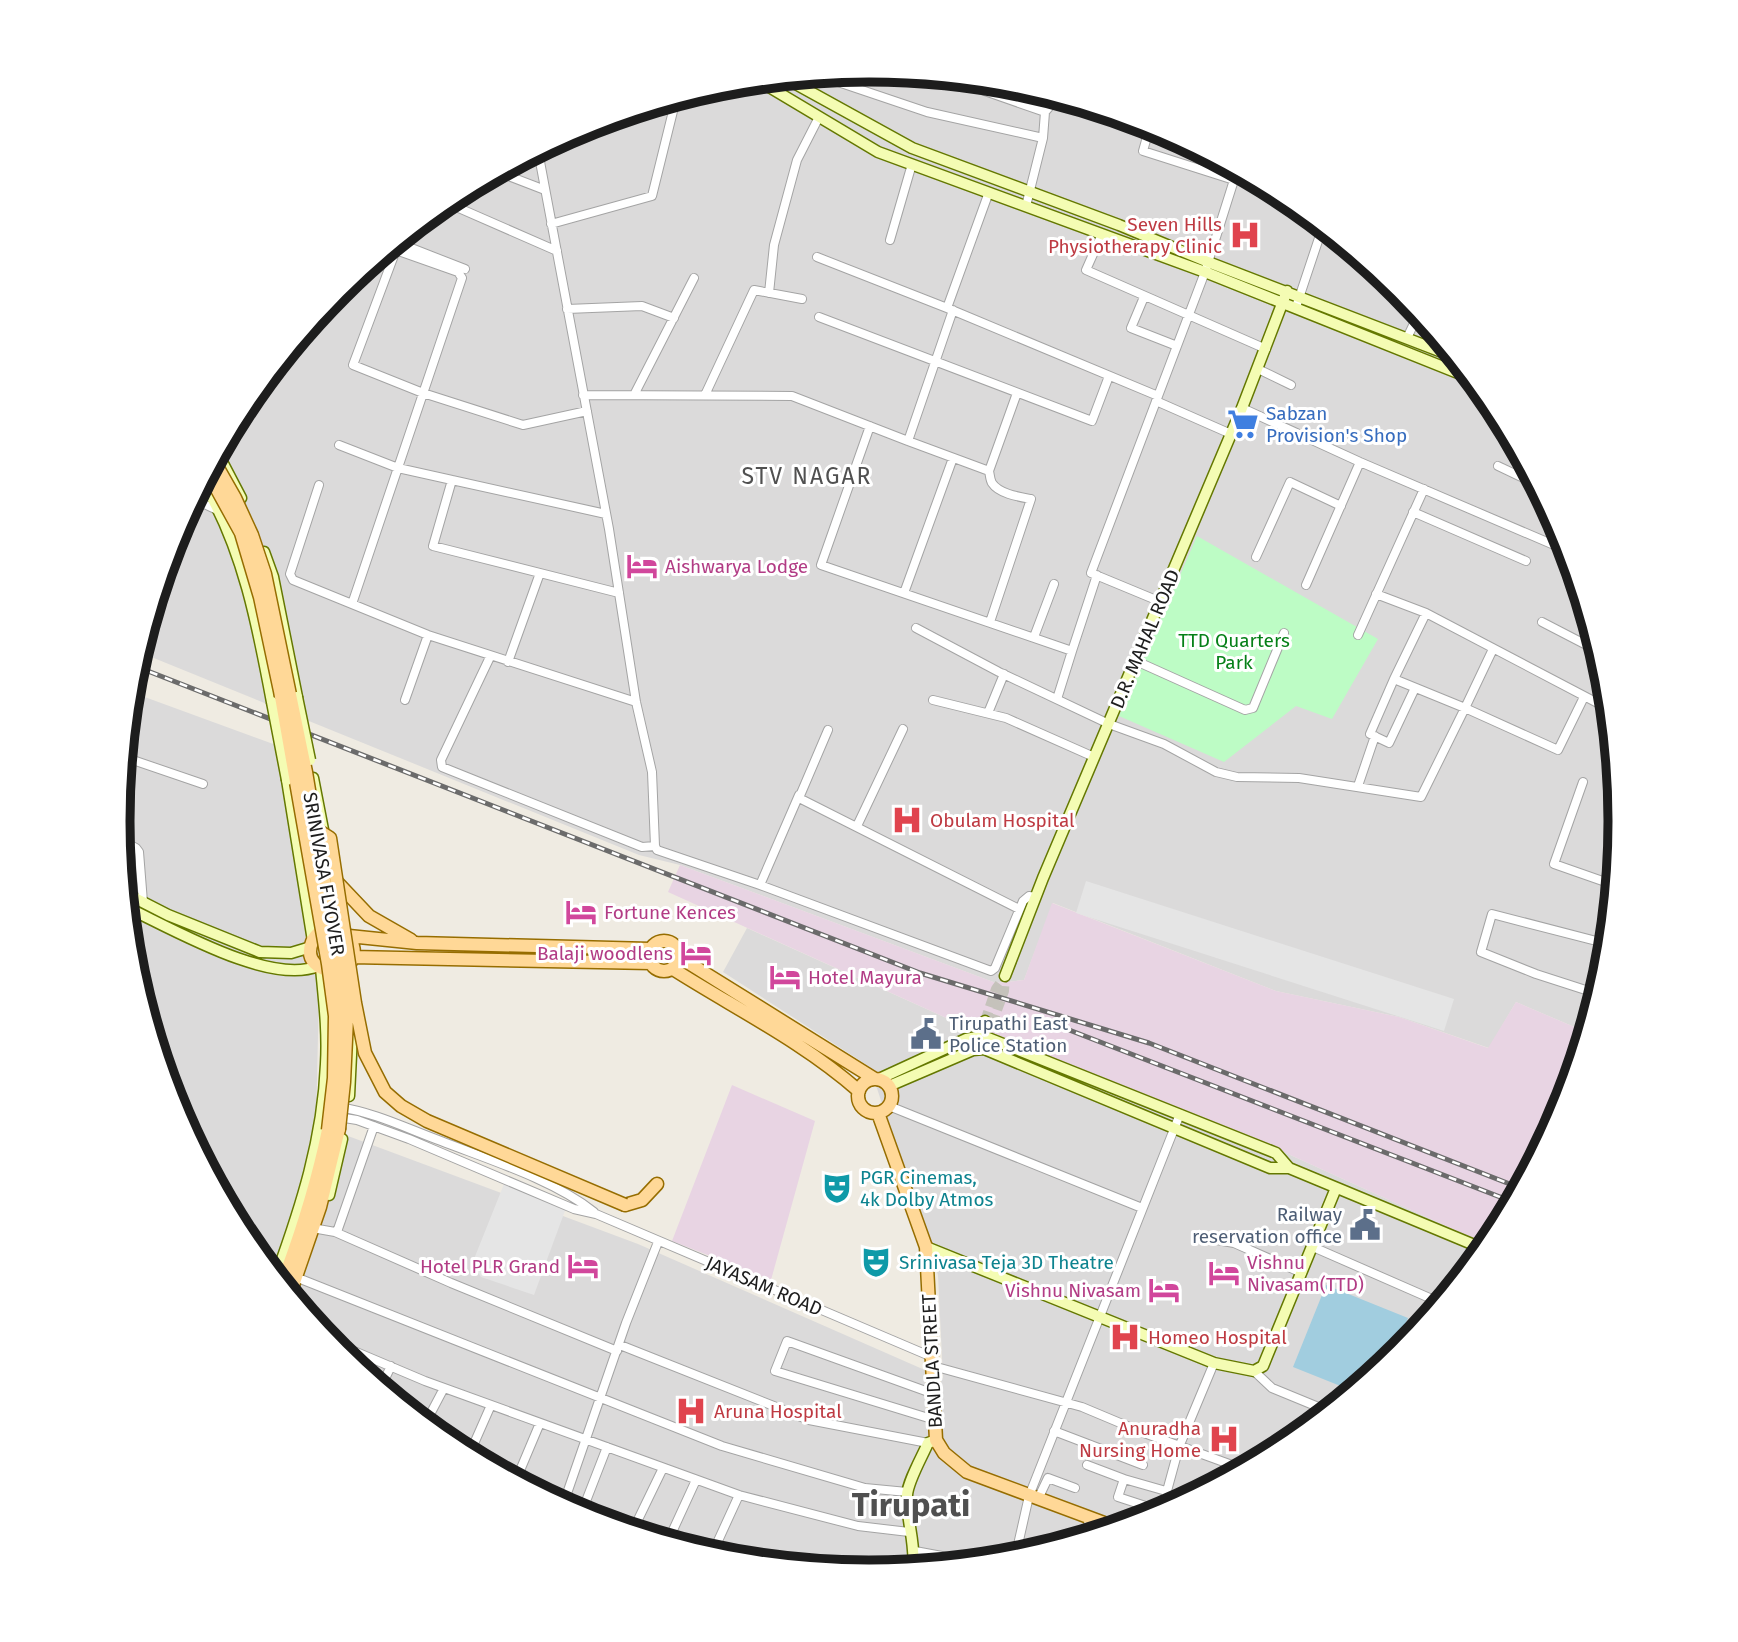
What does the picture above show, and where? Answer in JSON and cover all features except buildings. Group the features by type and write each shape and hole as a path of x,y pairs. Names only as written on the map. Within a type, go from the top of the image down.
{"main road":[{"name":"SRINIVASA FLYOVER","path":"219,470 252,535 265,574 316,829 347,1018 339,1129 320,1207 296,1287"},
{"name":"SRINIVASA FLYOVER","path":"213,482 241,533 260,597 280,691 335,1016 334,1078 328,1130 305,1222 286,1274"},
{"path":"316,829 330,838 365,1053 385,1092 401,1106 427,1121 625,1205 642,1200 657,1184"},
{"path":"333,878 369,916 417,943"},
{"path":"650,949 417,943 346,934 329,928 317,935 311,954 319,967 330,971 339,970 351,960 651,963 661,970 676,963"},
{"path":"346,934 353,944 351,960"},
{"path":"651,963 650,949 655,943 666,940 676,946 676,963"},
{"path":"676,963 881,1081 892,1094 883,1109 870,1112 859,1100 859,1091 863,1084 881,1081"},
{"path":"676,963 824,1061 859,1091"},
{"name":"BANDLA STREET","path":"883,1109 926,1247 935,1420 932,1441 967,1472 1102,1522"},
{"path":"298,1289 317,1236"}],"street":[{"path":"841,83 927,112 1043,138"},
{"path":"800,86 912,148 1119,225 1206,267"},
{"path":"772,89 878,152 1286,297 1401,352 1456,373"},
{"path":"989,93 1045,112"},
{"path":"1026,206 1043,138 1045,112 1051,105"},
{"path":"551,223 652,196 674,108"},
{"path":"769,293 774,245 797,160 819,117"},
{"path":"1147,136 1143,151 1234,180 1188,317 1091,573 1161,602"},
{"path":"540,159 606,514 636,702 652,772 655,846 660,852 760,885 990,971 995,968 1019,909 1029,897 1036,897"},
{"path":"890,240 912,164"},
{"path":"509,176 545,190"},
{"path":"908,441 936,362 950,309 989,192"},
{"path":"458,208 556,251"},
{"path":"1102,233 1086,270 1266,349"},
{"path":"1298,302 1320,236"},
{"path":"406,246 466,269"},
{"path":"352,604 462,278 458,272 400,251"},
{"path":"817,257 1109,376 1231,434"},
{"path":"389,260 353,365 423,393 523,425 587,411"},
{"path":"634,395 694,278"},
{"path":"705,395 754,290 802,299"},
{"path":"1144,297 1132,328 1177,346"},
{"name":"D.R. MAHAL ROAD","path":"1005,976 1286,297"},
{"path":"1298,302 1437,350"},
{"path":"567,309 642,306 674,318"},
{"path":"819,317 1092,421 1109,376"},
{"path":"1407,338 1414,323"},
{"path":"1258,369 1292,385"},
{"path":"990,622 1031,499 999,489 992,483 989,471 1017,393"},
{"path":"583,395 792,396 989,471"},
{"path":"1242,408 1360,462 1555,545"},
{"path":"870,426 821,565 1072,651"},
{"path":"339,445 398,468 606,514"},
{"path":"904,593 953,458"},
{"path":"1306,585 1360,462"},
{"path":"223,463 255,528 273,577 346,934"},
{"path":"1498,466 1523,478"},
{"path":"452,481 433,546 619,593"},
{"path":"1256,557 1290,482 1341,506"},
{"path":"319,485 290,577 428,635 636,702"},
{"path":"1358,635 1424,489"},
{"path":"135,898 202,930 260,952 290,953 312,944 287,780 258,627 235,552 207,492"},
{"path":"202,503 217,510"},
{"path":"1413,512 1526,561"},
{"path":"508,662 540,573"},
{"path":"1057,699 1097,575"},
{"path":"1034,638 1054,584"},
{"path":"1376,594 1426,613 1598,704"},
{"path":"1415,688 1389,743 1370,734 1426,613"},
{"path":"1542,622 1587,645"},
{"path":"916,628 1004,674 1109,724 1154,740 1216,772 1227,775 1300,778 1421,797 1493,649"},
{"path":"1136,661 1250,710 1284,633"},
{"path":"405,700 428,635"},
{"path":"490,657 441,760 442,767 642,847 655,846"},
{"path":"988,713 1004,674"},
{"path":"1394,679 1558,750 1584,697"},
{"path":"933,700 1006,718 1094,757"},
{"path":"856,825 903,729"},
{"path":"760,885 828,730"},
{"path":"1358,786 1375,736"},
{"path":"133,760 202,784"},
{"path":"1583,782 1554,864 1605,882"},
{"path":"799,795 802,799 1019,909"},
{"path":"131,845 139,852 143,902"},
{"path":"136,912 174,932 254,963 296,972 319,967 327,1030 322,1111 305,1194 280,1266"},
{"path":"1588,991 1480,952 1492,914 1597,941"},
{"path":"297,1287 317,1236 337,1164 346,1113 352,1070 351,960"},
{"path":"984,1036 988,1023"},
{"path":"881,1081 939,1050 984,1036 1276,1153 1289,1168"},
{"path":"881,1081 980,1048 1270,1168 1289,1168 1473,1245"},
{"path":"883,1109 1142,1208"},
{"name":"JAYASAM ROAD","path":"322,1111 373,1115 509,1167 578,1200 596,1214"},
{"name":"JAYASAM ROAD","path":"346,1113 574,1209 596,1214 932,1362 1082,1407 1179,1447 1231,1465"},
{"path":"1019,1545 1054,1431 1180,1114"},
{"path":"335,1232 374,1126"},
{"path":"1254,1371 1263,1366 1336,1188"},
{"path":"317,1236 335,1232 451,1283 809,1420 932,1441 907,1492 909,1532 915,1558"},
{"path":"1217,1240 1234,1243 1302,1273"},
{"path":"566,1495 658,1242"},
{"path":"926,1247 1214,1363 1254,1371 1272,1388 1319,1407"},
{"path":"1313,1247 1432,1299"},
{"path":"303,1280 722,1446 865,1488 907,1492"},
{"path":"934,1394 787,1341 775,1369 776,1372 935,1420"},
{"path":"362,1357 739,1495 858,1526 909,1532"},
{"path":"1164,1498 1179,1447 1214,1363"},
{"path":"385,1379 391,1366"},
{"path":"430,1415 444,1388"},
{"path":"474,1444 491,1405"},
{"path":"520,1472 540,1423"},
{"path":"1054,1431 1143,1465"},
{"path":"585,1504 607,1447"},
{"path":"1087,1465 1166,1491"},
{"path":"637,1522 663,1468"},
{"path":"1034,1497 1048,1478 1075,1488"},
{"path":"1124,1479 1118,1497 1145,1507"},
{"path":"672,1533 696,1480"},
{"path":"717,1544 739,1495"},
{"path":"1087,1527 1090,1518"},
{"path":"915,1551 940,1556"}],"shaded area":[{"path":"869,82 917,84 1013,96 1060,107 1152,138 1196,158 1279,207 1319,235 1391,299 1455,371 1483,411 1532,494 1552,538 1583,630 1594,677 1606,773 1608,821 1601,917 1583,1012 1578,1029 1516,1002 1489,1048 1399,1017 1276,991 1053,903 1024,980 996,983 680,865 639,855 149,656 169,584 186,538 229,452 283,371 347,299 419,235 500,181 542,158 632,121 725,96 821,84"},
{"path":"141,696 276,745 319,991 316,1124 294,1223 279,1265 229,1190 206,1148 186,1104 155,1012 144,965 132,869 132,773"},
{"path":"680,865 996,983 1024,980 1052,903 1276,991 1399,1017 1488,1048 1516,1002 1578,1029 1552,1104 1532,1148 1477,1240 1286,1153 973,1030 668,892"},
{"path":"1086,881 1454,999 1444,1031 1076,913"},
{"path":"747,928 973,1030 1286,1153 1477,1240 1455,1271 1391,1343 1319,1407 1238,1461 1196,1484 1106,1521 1013,1546 917,1558 869,1560 821,1558 725,1546 632,1521 542,1484 459,1435 419,1407 382,1376 347,1343 299,1291 337,1163 340,1133 638,1244 943,1378 938,1275 870,1067 723,972"},
{"path":"732,1085 815,1121 771,1280 672,1241"},
{"path":"504,1184 566,1208 534,1295 481,1277 472,1264"}],"green space":[{"name":"TTD Quarters Park","path":"1197,536 1378,639 1332,719 1296,706 1224,762 1119,716"}],"water":[{"path":"1326,1285 1408,1318 1403,1330 1391,1343 1343,1387 1293,1367"}],"tunnel":[{"path":"992,1024 1004,991 1005,976"},
{"path":"985,1021 996,989 1004,978"}],"railway":[{"path":"146,670 920,973 1149,1043 1512,1185"},
{"path":"1046,1021 1504,1198"}],"place":[{"name":"Seven Hills Physiotherapy Clinic","path":"1245,235"},
{"name":"Sabzan Provision's Shop","path":"1243,424"},
{"name":"Aishwarya Lodge","path":"642,566"},
{"name":"Obulam Hospital","path":"907,820"},
{"name":"Fortune Kences","path":"581,912"},
{"name":"Balaji woodlens","path":"696,953"},
{"name":"Hotel Mayura","path":"785,977"},
{"name":"Tirupathi East Police Station","path":"926,1034"},
{"name":"PGR Cinemas, 4k Dolby Atmos","path":"837,1188"},
{"name":"Railway reservation office","path":"1365,1225"},
{"name":"Srinivasa Teja 3D Theatre","path":"876,1262"},
{"name":"Hotel PLR Grand","path":"583,1266"},
{"name":"Vishnu Nivasam(TTD)","path":"1224,1273"},
{"name":"Vishnu Nivasam","path":"1164,1290"},
{"name":"Homeo Hospital","path":"1125,1337"},
{"name":"Aruna Hospital","path":"691,1411"},
{"name":"Anuradha Nursing Home","path":"1224,1439"}],"district":[{"name":"STV NAGAR","path":"807,476"},
{"name":"Tirupati","path":"911,1505"}]}
